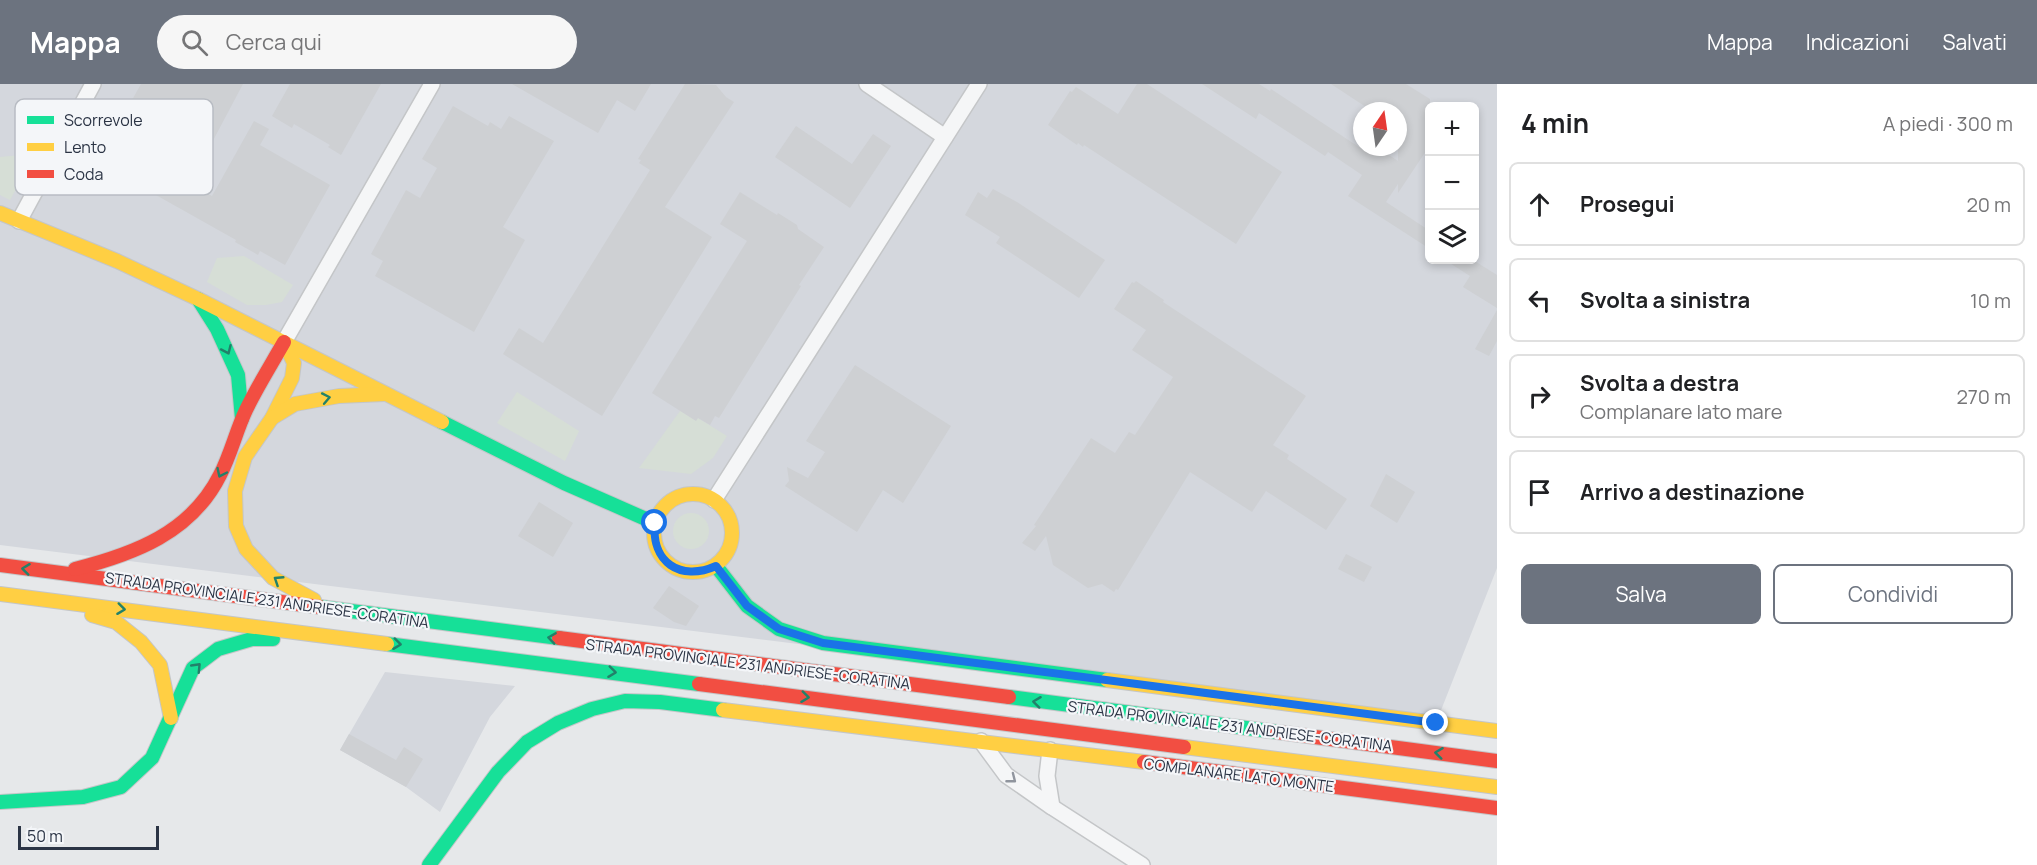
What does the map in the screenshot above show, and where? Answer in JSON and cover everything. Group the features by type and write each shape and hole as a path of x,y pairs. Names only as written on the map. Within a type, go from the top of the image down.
{"main road":[{"path":"0,213 117,261 198,299 564,483 655,523"},
{"path":"198,299 217,329 238,375 242,419"},
{"path":"284,342 294,363 292,378 272,418 245,457 235,491 236,526 246,549 273,578 329,609"},
{"path":"59,573 119,558 160,540 190,519 216,483 232,449 242,419 284,342"},
{"path":"272,418 295,404 339,396 385,394"},
{"path":"691,494 703,495 714,500 724,509 733,532 731,545 725,557 716,566 703,571 690,573 676,569 665,561 657,550 654,536 655,523 664,507 679,497 691,494"},
{"name":"STRADA PROVINCIALE 231 ANDRIESE-CORATINA","path":"0,566 1497,761"},
{"path":"716,566 747,606 779,629 823,643 1497,731"},
{"name":"STRADA PROVINCIALE 231 ANDRIESE-CORATINA","path":"0,594 1497,787"},
{"path":"41,599 116,622 141,642 160,665 171,718"},
{"path":"0,802 83,797 121,787 152,758 193,668 218,649 252,639 362,639"},
{"name":"COMPLANARE LATO MONTE","path":"429,865 498,772 527,742 558,723 592,709 625,701 660,702 981,741 1497,808"}],"street":[{"path":"85,99 93,84"},
{"path":"284,342 432,84"},
{"path":"867,84 945,137"},
{"path":"714,500 979,84"},
{"path":"19,221 33,195"},
{"path":"981,741 1006,775 1142,865"},
{"path":"1050,750 1047,776 1052,807"}],"shaded area":[{"path":"0,84 1497,84 1497,568 1436,723 0,545"},
{"path":"15,156 15,191 10,200 0,195 0,157"},
{"path":"244,256 293,285 282,302 247,305 207,282 217,258"},
{"path":"517,392 579,431 565,461 497,423"},
{"path":"680,411 696,420 698,418 727,436 713,458 691,474 639,468"},
{"path":"691,513 703,519 709,531 703,543 691,549 679,543 673,531 679,519"},
{"path":"385,672 515,686 490,717 440,812 406,787 340,750"}],"building":[{"path":"141,84 243,84 213,141 213,99 133,99"},
{"path":"290,84 381,84 341,155 328,147 330,145 294,124 292,128 272,116"},
{"path":"512,84 651,84 635,111 617,100 598,133"},
{"path":"685,84 716,85 726,97 734,102 665,207 712,237 602,416 503,354 519,328 543,343 650,170 639,163 641,160 638,159"},
{"path":"1137,84 1147,84 1282,172 1236,244 1084,145 1083,147 1078,143 1077,145 1048,125 1070,91 1072,92 1076,87 1118,114"},
{"path":"1202,84 1259,84 1270,91 1271,89 1353,143 1353,156 1390,156 1398,161 1398,156 1407,156 1407,102 1358,102 1331,84 1406,84 1430,99 1430,102 1425,102 1425,152 1398,193 1398,184 1386,202 1425,228 1425,246 1348,196 1362,175 1328,152 1325,156 1259,113 1256,119"},
{"path":"453,106 488,126 490,122 501,129 509,116 554,141 503,227 525,240 474,332 375,276 383,261 371,254 406,190 420,198 437,168 422,159"},
{"path":"254,121 269,129 260,145 330,185 285,265 260,251 258,255 235,242 236,240 156,195 212,196"},
{"path":"796,126 852,164 873,134 891,146 850,208 775,157"},
{"path":"993,189 1017,202 1105,260 1079,298 996,243 1000,237 965,215 978,192 987,198"},
{"path":"740,192 797,225 798,229 824,247 719,418 715,416 710,425 698,418 696,421 652,393 747,241 720,224"},
{"path":"1451,264 1479,264 1497,275 1497,308 1463,287 1470,276"},
{"path":"1136,281 1164,300 1163,302 1306,396 1273,445 1289,455 1287,459 1347,499 1326,530 1266,491 1252,512 1190,472 1118,590 1114,592 1102,584 1088,588 1053,565 1046,536 1035,551 1022,543 1036,526 1034,525 1091,438 1115,453 1129,432 1135,435 1173,377 1132,350 1146,330 1114,309 1132,282"},
{"path":"1497,310 1497,341 1489,356 1475,349"},
{"path":"855,365 951,426 903,503 883,490 857,532 785,486 789,481 787,467 808,478 825,452 806,441"},
{"path":"1386,474 1415,492 1397,523 1370,506"},
{"path":"539,502 573,523 553,557 518,536"},
{"path":"1346,554 1372,567 1364,582 1338,569"},
{"path":"669,586 699,606 686,626 674,622 653,608"},
{"path":"349,734 396,760 404,747 423,759 406,787 340,750"}],"traffic: fast":[{"path":"198,299 217,329 238,375 242,419"},
{"path":"442,422 564,483 655,523"},
{"path":"716,566 747,606 779,629 823,643 1107,680"},
{"path":"320,607 559,638"},
{"path":"0,802 83,797 121,787 152,758 193,668 218,649 252,639 273,639"},
{"path":"387,644 699,684"},
{"path":"1009,697 1277,732"},
{"path":"429,865 498,772 527,742 558,723 592,709 625,701 660,702 723,710"}],"traffic: slow":[{"path":"0,213 117,261 198,299 442,422"},
{"path":"284,342 294,363 292,378 272,418 245,457 235,491 236,526 246,549 273,578 314,600"},
{"path":"272,418 295,404 339,396 385,394"},
{"path":"693,494 708,497 721,505 729,518 732,533 729,548 721,561 708,569 693,572 678,569 665,561 657,548 654,533 657,518 665,505 678,497 693,494"},
{"path":"0,594 387,644"},
{"path":"92,615 116,622 141,642 160,665 171,718"},
{"path":"1107,680 1497,731"},
{"path":"723,710 1144,762"},
{"path":"1184,747 1497,787"}],"traffic: jam":[{"path":"75,569 139,548 159,538 193,512 208,495 220,475 246,410 284,342"},
{"path":"0,565 320,607"},
{"path":"559,638 1009,697"},
{"path":"699,684 1184,747"},
{"path":"1277,732 1497,761"},
{"path":"1144,762 1497,808"}],"route":[{"path":"655,523 654,536 657,550 665,561 676,569 690,573 716,566 747,606 779,629 823,643 1436,723"}]}
